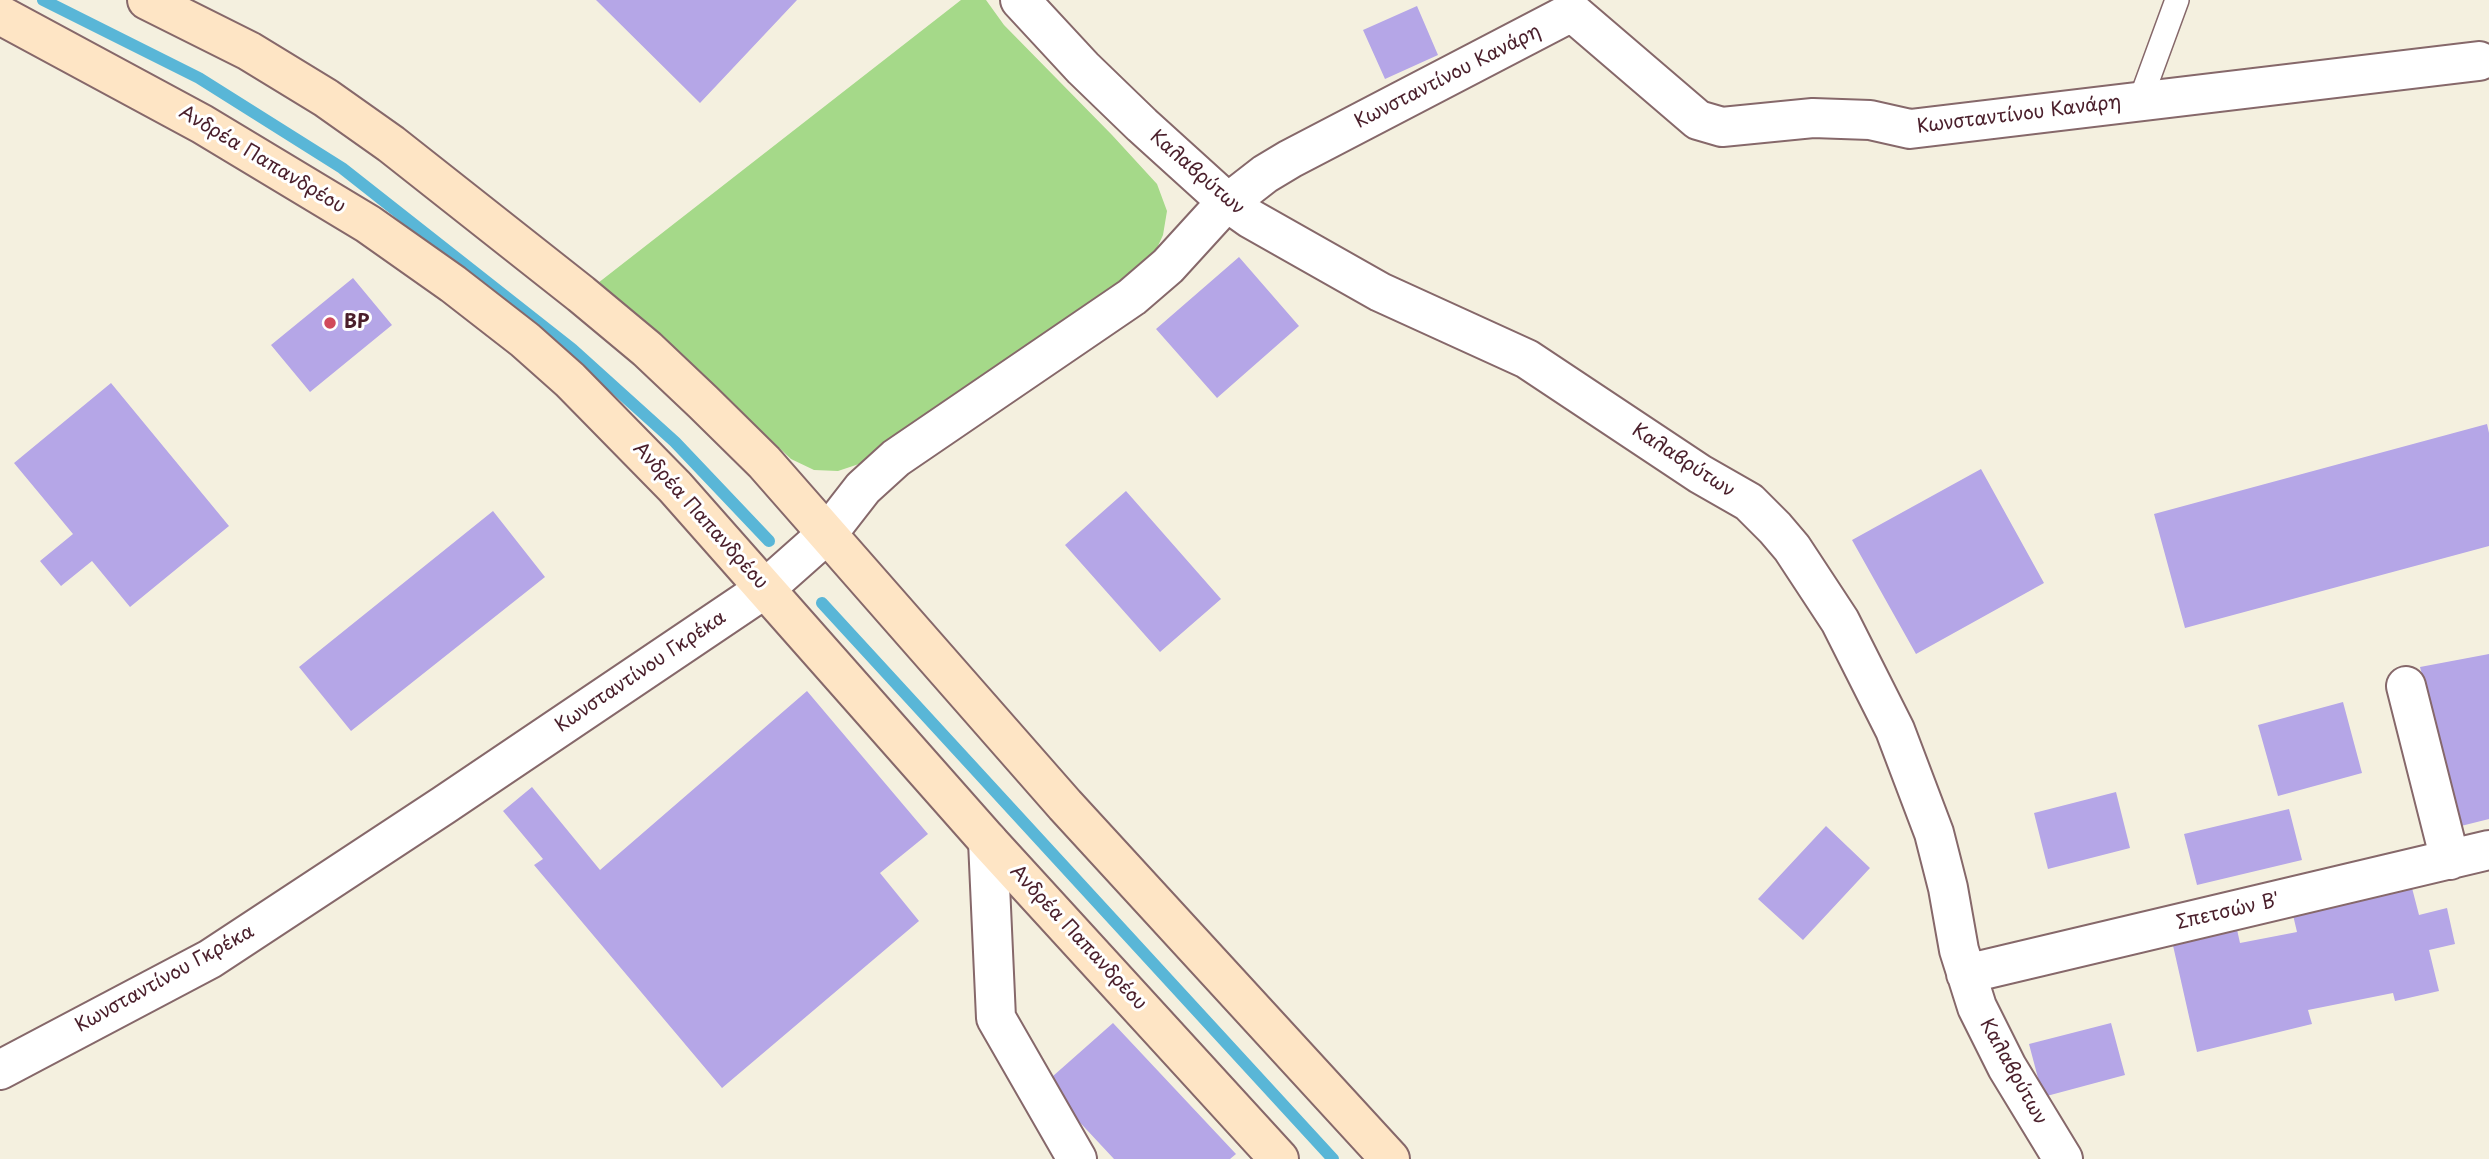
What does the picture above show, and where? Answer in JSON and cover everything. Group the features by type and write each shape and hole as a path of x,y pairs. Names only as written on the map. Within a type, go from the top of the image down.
{"main road":[{"path":"147,0 249,51 326,98 450,189 647,349 764,462 1065,805 1390,1159"},
{"name":"Ανδρέα Παπανδρέου","path":"0,15 255,154 368,225 453,284 525,340 599,408 675,487 988,841 1279,1159"}],"street":[{"name":"Καλαβρύτων","path":"1020,0 1083,68 1227,202 1251,219 1380,292 1527,359 1700,474 1749,502 1775,528 1792,548 1840,621 1895,730 1934,833 1966,974 1989,1035 2063,1159"},
{"name":"Κωνσταντίνου Κανάρη","path":"1227,202 1290,159 1572,6 1698,120 1723,127 1813,118 1870,120 1910,129 2479,61"},
{"name":"Κωνσταντίνου Γκρέκα","path":"0,1070 210,959 766,588 828,533 863,488 896,458 1132,298 1168,266 1227,202"},
{"path":"2406,686 2450,859"},
{"path":"988,841 996,1018 1077,1159"},
{"name":"Σπετσών Β'","path":"1966,974 2489,850"}],"lane":[{"path":"2140,101 2178,0"}],"green space":[{"path":"961,0 986,0 1004,25 1157,184 1167,211 1163,235 1151,261 862,463 838,471 814,470 791,459 677,351 598,283"}],"building":[{"path":"596,0 797,0 700,103"},
{"path":"1417,6 1438,55 1385,79 1363,30"},
{"path":"1239,257 1299,326 1217,398 1156,329"},
{"path":"353,278 392,325 310,392 271,345"},
{"path":"111,383 229,526 130,607 92,561 61,586 40,561 73,534 14,463"},
{"path":"2487,424 2489,546 2185,628 2154,514"},
{"path":"1981,469 2044,583 1916,654 1852,540"},
{"path":"1126,491 1221,599 1160,652 1065,545"},
{"path":"493,511 545,577 351,731 299,667"},
{"path":"2489,654 2489,819 2461,826 2420,667"},
{"path":"807,691 928,834 880,873 919,921 722,1088 534,865 543,859 503,811 532,787 600,870"},
{"path":"2343,702 2362,773 2278,796 2258,725"},
{"path":"2116,792 2130,848 2048,869 2034,813"},
{"path":"2289,809 2302,860 2197,885 2184,834"},
{"path":"1826,826 1870,868 1803,940 1758,899"},
{"path":"2412,888 2419,915 2447,908 2455,944 2429,950 2439,991 2395,1001 2393,993 2308,1010 2312,1024 2197,1052 2172,941 2236,925 2240,943 2297,932 2293,915"},
{"path":"1113,1023 1236,1154 1230,1159 1114,1159 1044,1084"},
{"path":"2111,1023 2125,1075 2043,1097 2029,1044"}],"waterway":[{"path":"43,0 199,78 342,168 572,349 675,442 769,541"},
{"path":"822,603 1333,1159"}],"place":[{"name":"BP","path":"330,323"}]}
